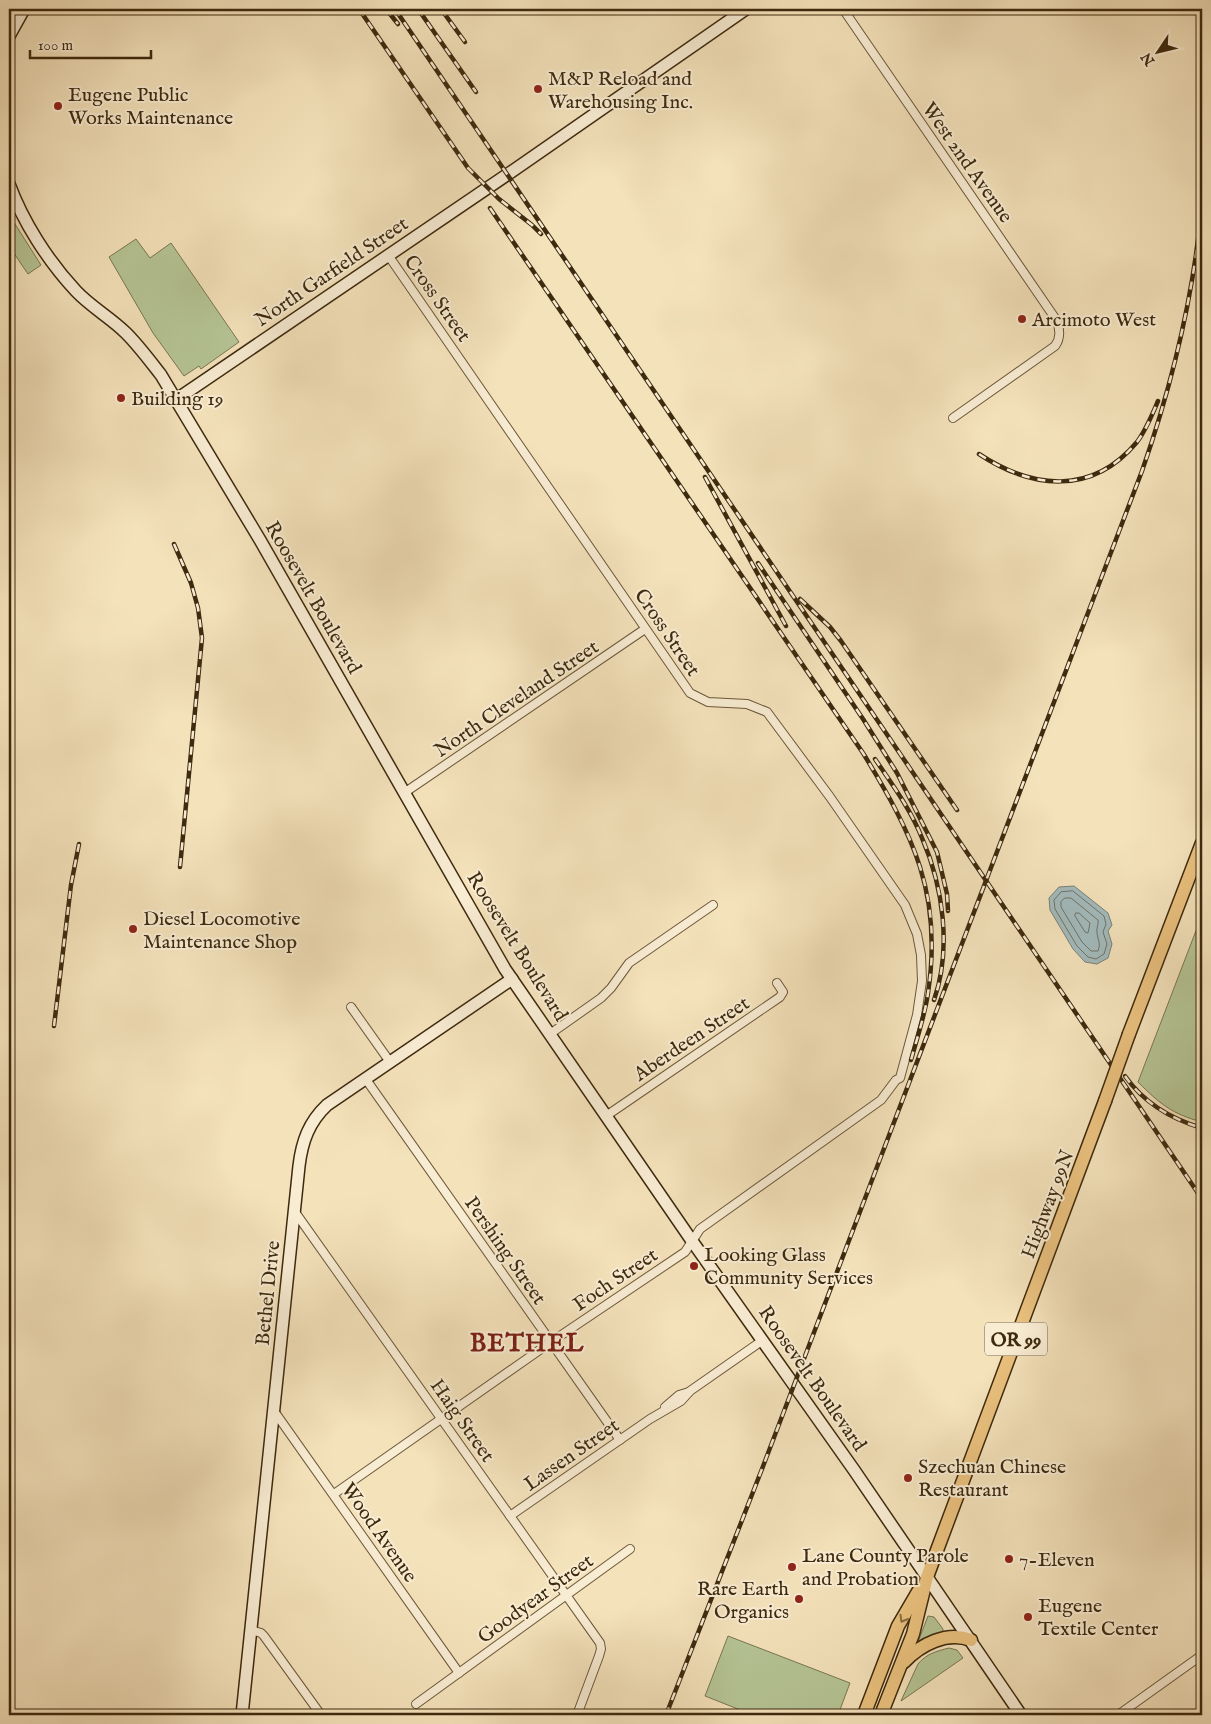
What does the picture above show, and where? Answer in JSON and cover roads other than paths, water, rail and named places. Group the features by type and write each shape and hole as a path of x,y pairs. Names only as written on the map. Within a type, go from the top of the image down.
{"main road":[{"path":"9,36 24,9"},
{"name":"North Garfield Street","path":"177,399 507,175 746,9"},
{"name":"Roosevelt Boulevard","path":"9,184 30,228 63,276 84,299 126,333 145,354 177,399 512,979 1022,1715"},
{"name":"Highway 99N","path":"881,1715 913,1634 927,1577 1129,1034 1202,844"},
{"name":"Bethel Drive","path":"242,1715 301,1150 308,1128 328,1106 365,1078 512,979"},
{"name":"Highway 99N","path":"864,1715 898,1626 927,1577"},
{"path":"899,1668 914,1652 924,1646 951,1636 961,1636 971,1640"}],"street":[{"name":"West 2nd Avenue","path":"843,9 1057,321 1060,329 1058,342 1049,351 953,418"},
{"name":"Cross Street","path":"388,255 690,693 708,702 747,704 767,712 830,797 905,906 917,934 921,955 922,981 917,1015 900,1078"},
{"name":"North Cleveland Street","path":"404,793 645,628"},
{"path":"550,1034 601,998 612,988 629,963 713,905"},
{"name":"Aberdeen Street","path":"606,1116 780,997 783,992 777,983"},
{"path":"351,1007 390,1062"},
{"name":"Pershing Street","path":"365,1078 620,1440"},
{"name":"Foch Street","path":"334,1494 551,1342 684,1252 700,1229 881,1100 896,1080 900,1078"},
{"name":"Haig Street","path":"295,1212 598,1639 601,1649 577,1715"},
{"name":"Lassen Street","path":"510,1516 650,1419 681,1402 690,1391 763,1340"},
{"name":"Wood Avenue","path":"274,1411 459,1673"},
{"name":"Goodyear Street","path":"416,1704 630,1549"},
{"path":"251,1630 264,1636 321,1715"},
{"path":"1118,1715 1202,1655"}],"water":[{"path":"1074,886 1108,913 1112,925 1108,931 1112,944 1108,958 1097,964 1085,962 1073,949 1050,910 1049,898 1059,887"}],"railway":[{"path":"359,9 468,168 499,199 541,234"},
{"path":"386,9 398,24"},
{"path":"395,9 1202,1199"},
{"path":"418,9 476,92"},
{"path":"441,9 465,42"},
{"path":"666,1715 762,1469 1142,471 1163,406 1180,339 1193,271 1202,203"},
{"path":"490,208 863,753 896,811 920,867 927,895 931,925 932,958 928,993 911,1060"},
{"path":"979,454 999,466 1040,480 1061,481 1081,479 1101,472 1119,459 1137,442 1158,401"},
{"path":"705,477 786,626"},
{"path":"174,544 191,583 198,608 202,638 180,867"},
{"path":"758,563 897,773 937,852 947,894 948,911"},
{"path":"800,599 830,627 841,641 957,810"},
{"path":"875,759 912,817 922,838 935,876 940,897 944,939 940,980 934,1000"},
{"path":"54,1026 71,885 79,844"},
{"path":"1125,1076 1132,1086 1159,1109 1180,1120 1202,1128"}],"place":[{"name":"M&P Reload and Warehousing Inc.","path":"538,89"},
{"name":"Eugene Public Works Maintenance","path":"58,106"},
{"name":"Arcimoto West","path":"1022,319"},
{"name":"Building 19","path":"121,398"},
{"name":"Diesel Locomotive Maintenance Shop","path":"133,929"},
{"name":"Looking Glass Community Services","path":"694,1266"},
{"name":"Szechuan Chinese Restaurant","path":"908,1478"},
{"name":"7-Eleven","path":"1009,1559"},
{"name":"Lane County Parole and Probation","path":"792,1567"},
{"name":"Rare Earth Organics","path":"799,1599"},
{"name":"Eugene Textile Center","path":"1028,1617"}],"district":[{"name":"BETHEL","path":"527,1342"}]}
